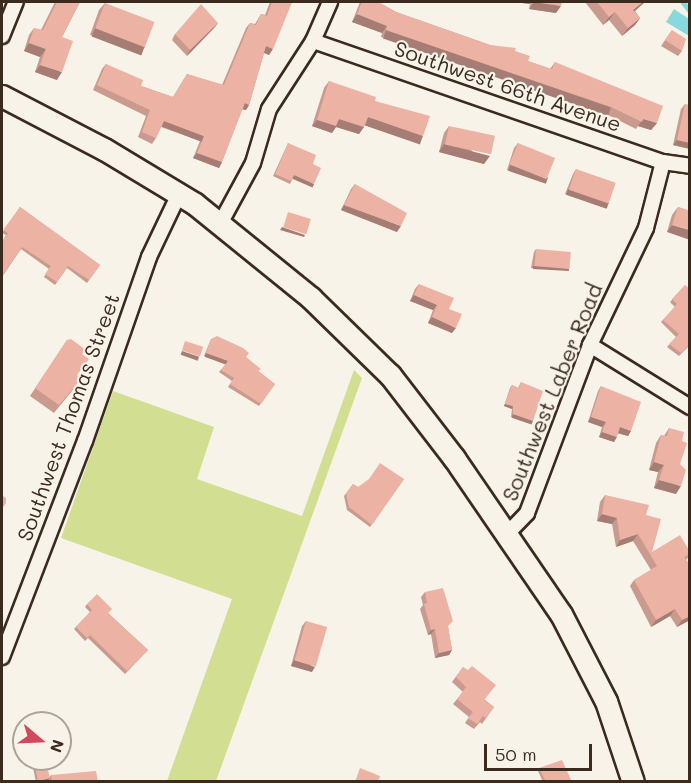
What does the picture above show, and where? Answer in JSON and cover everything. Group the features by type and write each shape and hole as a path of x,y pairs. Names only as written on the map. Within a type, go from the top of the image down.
{"main road":[{"path":"2,96 85,138 179,194 220,224 311,298 390,375 507,534 584,655 614,722 633,782"}],"street":[{"path":"2,36 16,2"},
{"path":"220,224 253,163 269,109 313,41 330,2"},
{"name":"Southwest 66th Avenue","path":"313,41 663,162 690,166"},
{"name":"Southwest Laber Road","path":"507,534 527,513 590,345 646,228 663,162"},
{"name":"Southwest Thomas Street","path":"2,657 85,441 149,257 179,194"},
{"path":"590,345 690,407"}],"green space":[{"path":"354,370 362,378 216,781 167,781 232,599 61,538 113,391 214,427 197,479 302,516"}],"water":[{"path":"674,9 689,19 689,36 666,22"}],"building":[{"path":"57,2 80,2 62,37 73,41 62,72 40,65 46,49 29,43 34,28 43,30"},
{"path":"272,2 292,2 273,49 266,46 249,105 245,103 222,162 197,153 204,136 164,121 156,138 142,132 150,110 97,85 106,64 143,80 141,86 173,97 187,74 224,85 250,23 256,25 261,14 267,16"},
{"path":"362,2 381,2 396,12 490,45 516,48 515,51 530,56 528,61 552,69 555,62 663,106 657,123 643,119 642,122 611,107 386,30 387,26 357,14"},
{"path":"534,2 562,2 561,6"},
{"path":"597,2 643,2 633,10 640,18 628,28 615,12 609,17"},
{"path":"105,3 154,22 145,47 95,28"},
{"path":"201,4 218,23 190,50 175,34"},
{"path":"672,30 686,39 682,51 665,40"},
{"path":"329,81 376,97 375,101 430,116 423,136 368,117 364,127 339,119 336,126 317,120"},
{"path":"685,104 690,105 690,143 677,140"},
{"path":"449,126 495,136 491,154 445,145"},
{"path":"288,143 316,155 313,164 321,168 314,184 294,175 291,181 275,174"},
{"path":"518,143 555,158 546,179 509,164"},
{"path":"576,169 616,183 609,203 569,190"},
{"path":"355,184 407,213 401,226 344,205"},
{"path":"20,207 100,265 89,280 68,266 57,282 45,274 51,266 22,247 2,276 2,242 8,233 3,230"},
{"path":"678,207 690,211 690,230 672,225"},
{"path":"288,212 311,219 306,234 283,227"},
{"path":"536,249 571,252 569,269 535,266"},
{"path":"419,284 454,298 449,309 462,314 456,328 432,317 437,305 414,295"},
{"path":"685,285 690,289 690,344 681,353 669,344 679,334 663,320 677,304 672,299"},
{"path":"217,336 243,348 249,353 246,357 261,369 258,371 275,384 261,404 230,384 234,378 221,370 228,361 206,353 211,339"},
{"path":"71,339 86,350 82,354 89,359 77,375 82,378 59,405 35,388 67,340"},
{"path":"185,341 203,347 200,356 182,351"},
{"path":"521,382 543,391 533,421 513,414 513,406 505,404 512,385 519,388"},
{"path":"601,386 641,402 631,431 620,427 617,437 602,432 606,422 591,417"},
{"path":"669,428 684,432 682,441 687,443 680,464 686,470 681,486 659,480 664,465 654,462 661,435 667,436"},
{"path":"380,463 404,479 372,525 349,507 346,494 353,484 358,487 369,479"},
{"path":"2,495 6,498 6,503 2,509"},
{"path":"605,495 649,505 646,515 661,519 652,552 680,535 690,552 684,557 690,565 690,616 682,620 675,609 656,620 634,580 657,566 638,534 620,540 617,518 602,514"},
{"path":"443,588 453,621 448,626 452,650 439,653 435,629 431,630 424,604 427,603 425,592"},
{"path":"97,594 112,609 108,613 148,650 127,671 90,635 87,638 76,627 92,610 87,604"},
{"path":"306,621 327,627 316,666 295,660"},
{"path":"472,666 496,685 484,700 494,707 486,718 483,716 477,724 468,718 473,712 457,699 466,687 456,677 463,667 468,670"},
{"path":"562,760 572,782 546,782 539,768"},
{"path":"360,768 380,776 378,782 355,782"},
{"path":"36,771 48,771 50,778 38,781"},
{"path":"96,771 98,782 52,782 51,775"}],"waterway":[{"path":"683,2 690,11"}]}
